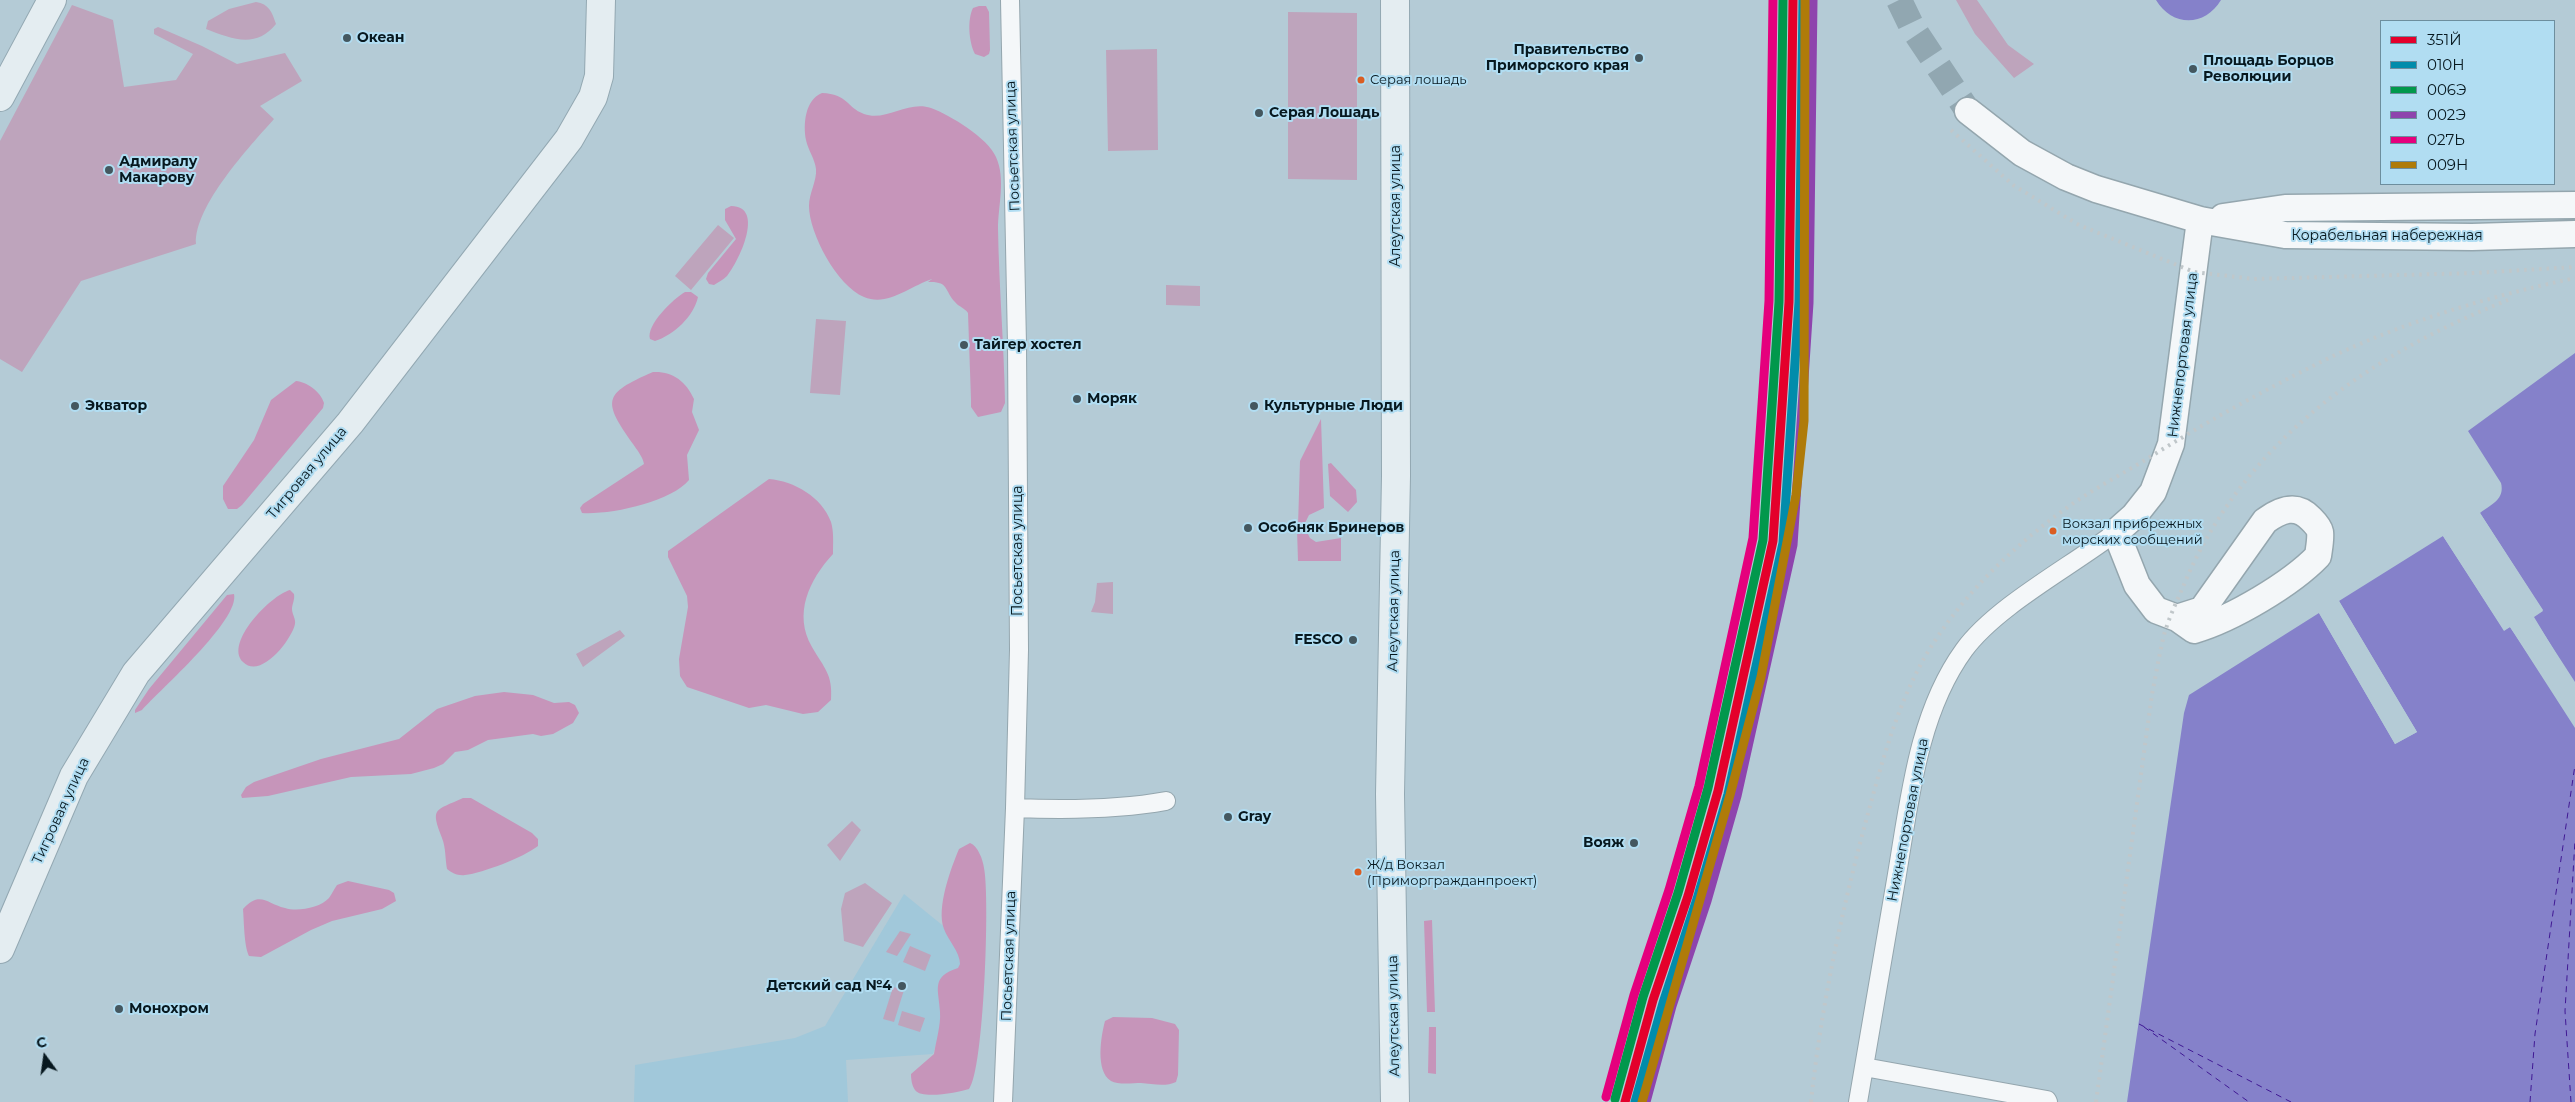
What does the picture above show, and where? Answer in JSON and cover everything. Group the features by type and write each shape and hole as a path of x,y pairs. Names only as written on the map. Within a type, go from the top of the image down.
{"main road":[{"path":"0,98 52,0"},
{"name":"Тигровая улица","path":"0,949 74,776 136,674 350,423 570,138 593,97 599,76 601,0"},
{"name":"Алеутская улица","path":"1395,0 1396,476 1390,801 1395,1102"},
{"name":"Корабельная набережная","path":"1968,111 2022,153 2066,177 2096,189 2200,220 2285,235 2472,237 2575,234"},
{"name":"Корабельная набережная","path":"2200,220 2285,208 2575,205"},
{"name":"Нижнепортовая улица","path":"2116,532 2134,516 2153,492 2171,444 2200,220"},
{"path":"2116,532 2137,585 2156,610 2176,618 2194,630 2215,624 2304,570 2318,556 2320,531 2304,512 2291,509 2278,512 2265,521 2202,610 2176,618"}],"street":[{"name":"Посьетская улица","path":"1003,1102 1015,808 1018,660 1017,344 1010,0"},
{"name":"Нижнепортовая улица","path":"1858,1102 1922,743 1943,683 1965,648 1980,632 2009,607 2116,532"},
{"path":"1015,808 1076,809 1139,806 1166,801"},
{"path":"1864,1067 2047,1100 2048,1102"}],"shaded area":[{"path":"1956,0 1977,0 2008,45 2034,64 2014,78 1975,34"},
{"path":"2156,0 2221,0 2206,15 2198,19 2188,20 2179,19 2171,15"},
{"path":"256,2 269,9 276,24 260,37 243,40 206,29 208,21 229,9"},
{"path":"72,5 113,20 124,87 176,80 193,54 154,34 154,29 158,27 237,64 285,53 302,81 260,106 274,119 238,160 213,195 198,229 196,244 81,281 22,372 0,359 0,141"},
{"path":"986,6 989,12 990,50 989,54 984,57 975,54 971,44 971,13 973,8"},
{"path":"1288,12 1357,13 1357,180 1288,179"},
{"path":"1157,49 1158,150 1108,151 1106,50"},
{"path":"822,93 842,98 858,111 872,116 914,107 931,108 968,128 985,142 996,157 1001,174 998,229 1005,403 1001,412 978,417 971,407 968,313 955,302 943,285 928,282 932,279 890,298 873,299 864,297 844,282 826,258 810,217 809,201 816,169 805,134 806,113 816,96"},
{"path":"731,206 741,208 747,215 746,236 737,260 727,276 714,285 709,284 706,279 708,273 736,239 725,220 725,209"},
{"path":"718,225 734,238 691,290 675,276"},
{"path":"1166,285 1200,286 1200,306 1166,305"},
{"path":"685,292 691,292 698,297 688,318 662,338 655,341 650,339 652,327 661,313"},
{"path":"816,319 846,321 840,395 810,393"},
{"path":"2575,353 2575,682 2533,617 2543,610 2480,513 2496,501 2502,489 2501,483 2468,431"},
{"path":"653,372 666,373 678,378 687,387 694,399 692,412 699,430 687,455 689,480 669,495 639,506 608,512 582,513 580,508 583,504 644,464 640,454 616,418 613,400 616,393 624,386"},
{"path":"296,381 305,383 317,391 324,403 323,408 242,505 237,509 228,509 223,499 223,486 254,440 271,400"},
{"path":"1321,419 1324,508 1309,515 1304,525 1298,526 1300,461"},
{"path":"1331,463 1356,490 1357,502 1348,512 1330,496 1328,464"},
{"path":"769,479 788,483 806,492 821,505 827,513 832,526 833,554 824,564 811,586 804,610 806,635 827,672 831,684 831,700 818,712 803,714 766,705 749,708 687,687 680,676 679,659 688,607 687,596 668,557 668,551"},
{"path":"1305,528 1310,538 1316,542 1341,538 1341,561 1298,561 1297,529"},
{"path":"2443,536 2504,630 2510,627 2575,724 2575,1102 2127,1102 2184,713 2189,695 2319,613 2395,744 2417,732 2339,601"},
{"path":"1113,582 1113,614 1091,612 1095,602 1097,583"},
{"path":"290,590 294,594 292,609 295,624 288,639 267,662 258,666 250,666 243,662 239,654 240,643 252,621 272,601"},
{"path":"234,594 233,606 212,637 142,710 135,713 135,710 149,689 227,595"},
{"path":"620,630 625,636 583,667 576,654"},
{"path":"504,692 533,695 554,703 569,702 575,705 579,713 573,723 553,734 541,736 533,734 488,740 468,750 455,752 443,764 434,768 411,774 351,777 268,796 242,798 241,795 246,787 254,782 321,759 399,739 437,709 475,696"},
{"path":"463,798 471,798 532,833 538,839 538,846 513,859 473,874 458,875 451,872 447,869 444,846 436,815 441,808"},
{"path":"852,821 861,830 840,861 827,845"},
{"path":"970,843 978,850 981,857 986,885 986,946 982,1019 974,1076 969,1089 933,1095 919,1093 913,1087 911,1074 934,1054 940,1017 938,985 943,976 958,968 960,964 958,955 944,929 942,920 945,888 959,849"},
{"path":"348,881 389,890 394,893 396,901 382,909 332,921 261,957 249,956 245,940 243,909 249,903 259,899 290,909 308,908 325,901 337,885"},
{"path":"865,883 892,903 863,947 844,941 841,909 845,893"},
{"name":"Детский сад №4","path":"904,894 968,946 933,1054 846,1060 848,1102 634,1102 635,1065 795,1038 825,1026"},
{"path":"1432,920 1435,1012 1427,1012 1424,921"},
{"path":"900,931 911,934 897,956 886,952"},
{"path":"910,946 931,955 925,971 903,962"},
{"path":"893,987 904,990 894,1022 883,1019"},
{"path":"902,1011 925,1018 920,1032 898,1025"},
{"path":"1113,1017 1152,1018 1175,1024 1179,1030 1178,1075 1176,1082 1163,1085 1121,1083 1111,1081 1106,1076 1100,1053 1102,1035 1105,1021"},
{"path":"1429,1027 1436,1027 1436,1074 1428,1073"}],"pier":[{"path":"2480,513 2543,611 2534,617 2575,685 2531,618 2540,610 2478,514"},
{"path":"2445,535 2505,627 2512,625 2575,719 2575,728 2510,627 2504,631 2443,536"},
{"path":"2339,601 2417,732 2395,744 2319,613 2321,611 2396,741 2413,731 2337,602"}],"ferry route":[{"path":"2530,1102 2535,1034 2575,765"},
{"path":"2571,1102 2565,1011 2575,840"},
{"path":"2139,1024 2291,1102"},
{"path":"2144,1027 2249,1102"}],"tunnel":[{"path":"1899,0 1912,27 1968,111"}],"railway":[{"path":"1951,130 2013,185 2079,225 2194,272 2254,279 2474,273 2575,267"},
{"path":"1811,1102 1820,1030 1841,923 1867,817 1891,734 1907,694 1926,655 1954,614 1986,577 2041,527 2083,497 2216,418 2306,369 2388,332 2419,321 2481,301 2575,278"},
{"path":"2096,1102 2152,694 2159,657 2171,615 2185,582 2211,531 2242,486 2277,445 2317,408 2361,376 2407,347 2457,322 2508,300"}],"transit line":[{"name":"027Ь","path":"1606,1097 1634,995 1669,890 1699,786 1753,538 1769,301 1773,0"},
{"name":"006Э","path":"1615,1099 1643,997 1678,893 1708,788 1763,540 1779,302 1783,0"},
{"name":"351Й","path":"1625,1102 1653,1000 1688,896 1718,791 1773,541 1789,302 1793,0"},
{"name":"010Н","path":"1635,1102 1663,1003 1697,899 1728,794 1783,543 1799,302 1803,0"},
{"name":"009Н","path":"1642,1102 1730,795 1761,677 1796,495 1804,421 1805,0"},
{"name":"002Э","path":"1646,1102 1672,1006 1707,901 1737,796 1793,545 1809,303 1813,0"}],"place":[{"name":"Океан","path":"347,38"},
{"name":"Правительство Приморского края","path":"1639,58"},
{"name":"Площадь Борцов Революции","path":"2193,69"},
{"name":"Серая лошадь","path":"1361,80"},
{"name":"Серая Лошадь","path":"1259,113"},
{"name":"Адмиралу Макарову","path":"109,170"},
{"name":"Тайгер хостел","path":"964,345"},
{"name":"Моряк","path":"1077,399"},
{"name":"Экватор","path":"75,406"},
{"name":"Культурные Люди","path":"1254,406"},
{"name":"Особняк Бринеров","path":"1248,528"},
{"name":"Вокзал прибрежных морских сообщений","path":"2053,531"},
{"name":"FESCO","path":"1353,640"},
{"name":"Gray","path":"1228,817"},
{"name":"Вояж","path":"1634,843"},
{"name":"Ж/д Вокзал (Приморгражданпроект)","path":"1358,872"},
{"name":"Детский сад №4","path":"902,986"},
{"name":"Монохром","path":"119,1009"}]}
